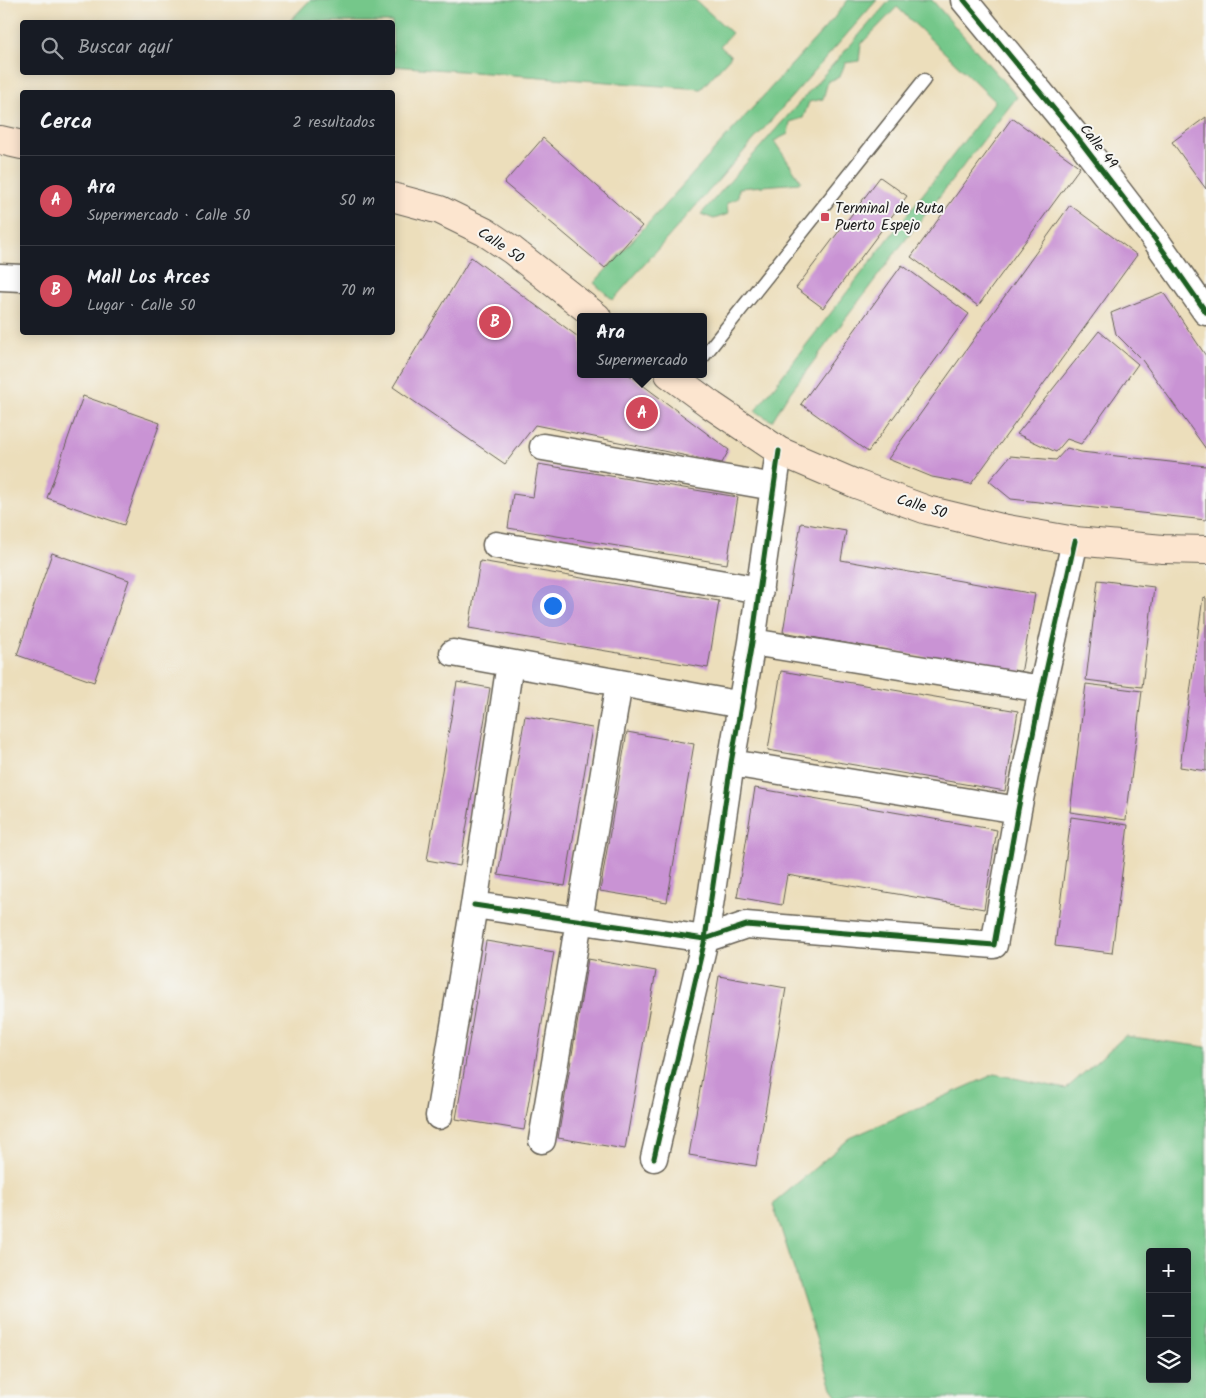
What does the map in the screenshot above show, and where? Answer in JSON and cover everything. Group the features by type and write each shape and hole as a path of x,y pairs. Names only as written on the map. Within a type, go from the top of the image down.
{"main road":[{"path":"0,140 20,145"},
{"name":"Calle 50","path":"395,198 440,210 485,232 512,250 592,313"},
{"name":"Calle 50","path":"680,378 780,452 856,484 927,510 1002,528 1074,541 1163,549 1206,550"}],"street":[{"name":"Calle 49","path":"964,0 1073,132 1155,239 1206,312"},
{"path":"0,277 20,278"},
{"path":"543,447 774,487"},
{"path":"654,1158 705,939 780,452"},
{"path":"474,905 705,939 746,925 994,945 1018,810 1074,541"},
{"path":"496,545 760,590"},
{"path":"752,642 1042,689"},
{"path":"453,653 742,705"},
{"path":"440,1116 510,663"},
{"path":"542,1140 619,683"},
{"path":"731,763 1018,810"}],"lane":[{"path":"707,352 924,80"}],"green space":[{"path":"310,0 695,0 732,33 720,46 731,56 701,89 395,66 395,20 291,20"},
{"path":"848,0 877,0 613,300 594,283 834,18"},
{"path":"890,0 932,0 1017,97 889,261 786,398 772,421 755,411 995,101 897,7 861,44 859,61 845,63 840,77 828,81 823,99 809,102 803,118 790,122 788,134 774,141 801,181 799,183 739,188 738,198 727,203 728,214 714,219 701,214"},
{"path":"1125,1036 1206,1047 1206,1398 839,1398 832,1388 773,1204 850,1138 995,1074 1066,1089"}],"building":[{"path":"1206,117 1206,189 1172,142"},
{"path":"1012,118 1080,167 978,306 911,257"},
{"path":"543,138 642,226 605,268 504,183"},
{"path":"880,177 907,196 823,308 796,288"},
{"path":"1070,205 1137,255 971,484 932,477 888,459"},
{"path":"471,257 577,336 577,378 633,378 729,450 722,463 535,425 505,464 393,387"},
{"path":"902,265 969,314 868,452 801,404"},
{"path":"1163,292 1206,356 1206,449 1142,360 1116,334 1111,313"},
{"path":"1099,331 1138,364 1081,444 1067,439 1056,452 1017,434"},
{"path":"83,396 160,423 124,525 47,498"},
{"path":"1067,448 1081,452 1206,466 1206,520 1011,499 989,481 1010,456 1056,460"},
{"path":"538,464 738,497 727,564 508,528 513,494 533,497"},
{"path":"801,523 846,531 841,560 1035,594 1021,674 783,632"},
{"path":"52,553 129,580 94,682 17,655"},
{"path":"480,561 719,601 708,668 469,628"},
{"path":"1098,580 1154,587 1142,687 1086,680"},
{"path":"1203,597 1206,598 1206,771 1180,767"},
{"path":"781,671 1018,711 1005,791 768,750"},
{"path":"457,682 490,688 460,866 427,860"},
{"path":"1086,684 1142,691 1126,820 1070,812"},
{"path":"525,716 592,728 565,886 498,875"},
{"path":"627,732 694,744 667,902 600,891"},
{"path":"755,788 997,830 984,909 787,875 782,905 737,897"},
{"path":"1071,817 1128,825 1112,953 1055,946"},
{"path":"486,941 554,952 524,1130 456,1119"},
{"path":"588,959 656,971 625,1149 558,1138"},
{"path":"719,976 786,988 756,1166 689,1155"}],"cycle path":[{"path":"964,0 1073,132 1155,239 1206,312"},
{"path":"654,1158 705,939 731,763 752,642 779,451"},
{"path":"474,905 705,939 746,925 994,945 1042,689 1075,541"}],"place":[{"name":"Terminal de Ruta Puerto Espejo","path":"825,217"},
{"name":"Mall Los Arces","path":"495,322"},
{"name":"Ara","path":"642,413"}]}
